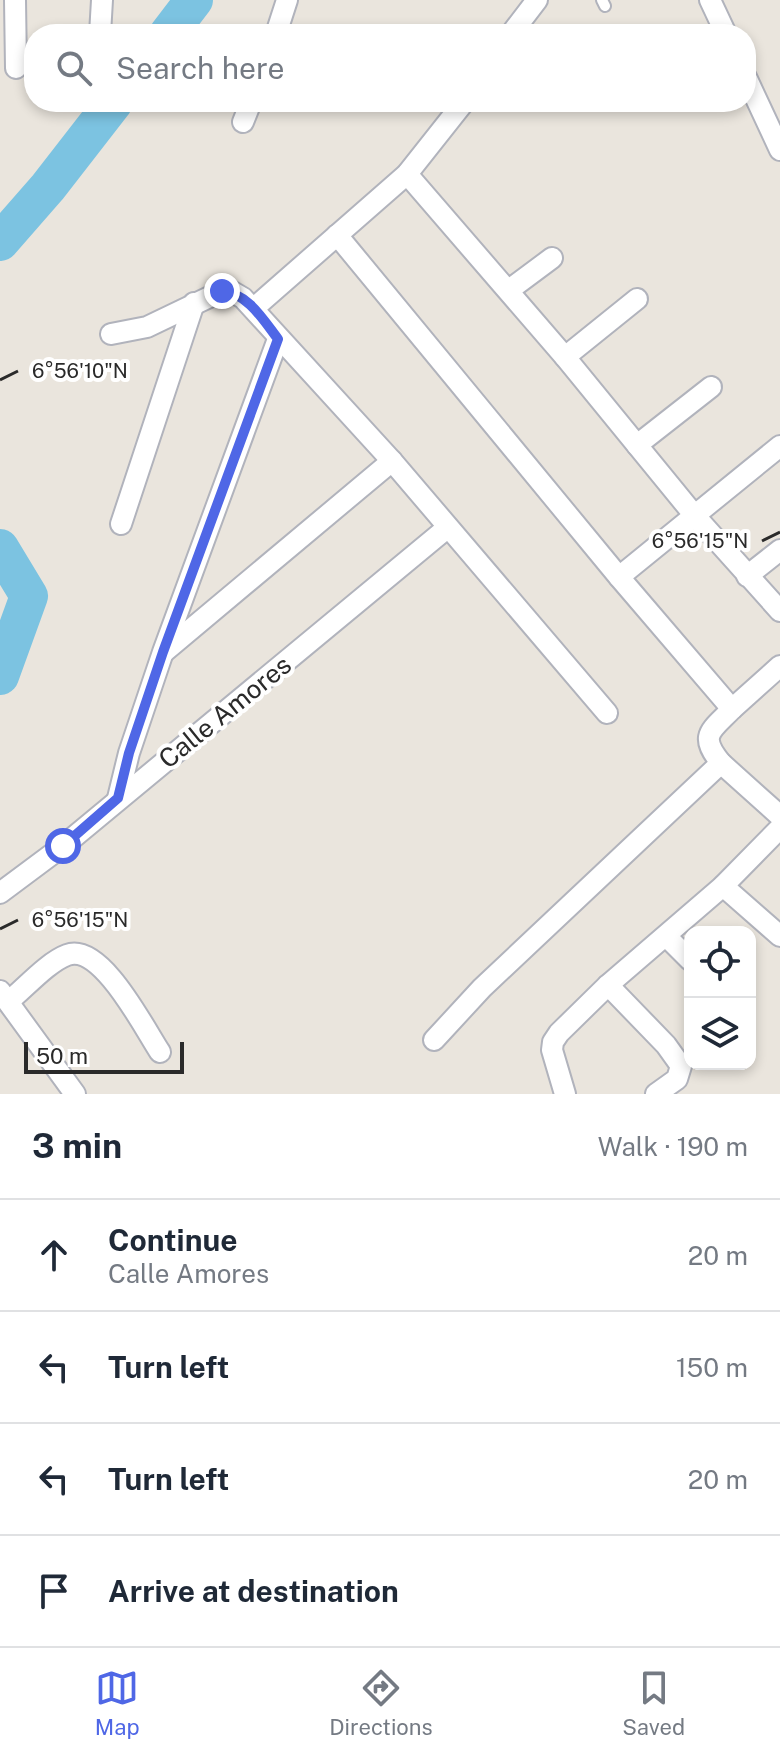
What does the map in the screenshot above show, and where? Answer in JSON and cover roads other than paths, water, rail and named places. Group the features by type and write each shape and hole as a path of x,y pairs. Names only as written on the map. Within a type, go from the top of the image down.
{"street":[{"path":"101,24 102,0"},
{"path":"279,24 287,0"},
{"path":"519,24 537,0"},
{"path":"710,0 721,24"},
{"path":"10,7 16,68"},
{"path":"756,98 780,150"},
{"path":"243,122 247,112"},
{"path":"254,308 407,174 456,112"},
{"path":"407,174 509,290 695,516 780,611"},
{"path":"337,235 732,709"},
{"path":"509,290 552,258"},
{"path":"111,334 147,327 222,291 231,291 254,308 278,339 392,461 607,713"},
{"path":"565,357 637,299"},
{"path":"121,524 194,303"},
{"path":"118,798 129,753 163,652 278,339"},
{"path":"637,445 711,387"},
{"path":"619,577 780,446"},
{"path":"163,652 392,461"},
{"name":"Calle Amores","path":"0,893 63,846 447,528"},
{"path":"747,576 780,550"},
{"path":"780,666 732,709 707,741 708,748 721,763 780,816"},
{"path":"434,1040 482,988 721,763"},
{"path":"565,1094 554,1060 553,1042 577,1013 723,886 780,828"},
{"path":"723,886 780,936"},
{"path":"667,937 684,954"},
{"path":"75,1094 4,996 61,958 78,952 90,956 109,973 160,1052"},
{"path":"608,985 679,1059 681,1072 677,1079 656,1094"}],"waterway":[{"path":"176,24 194,0"},
{"path":"0,242 106,112"},
{"path":"0,548 29,596 0,676"}]}
